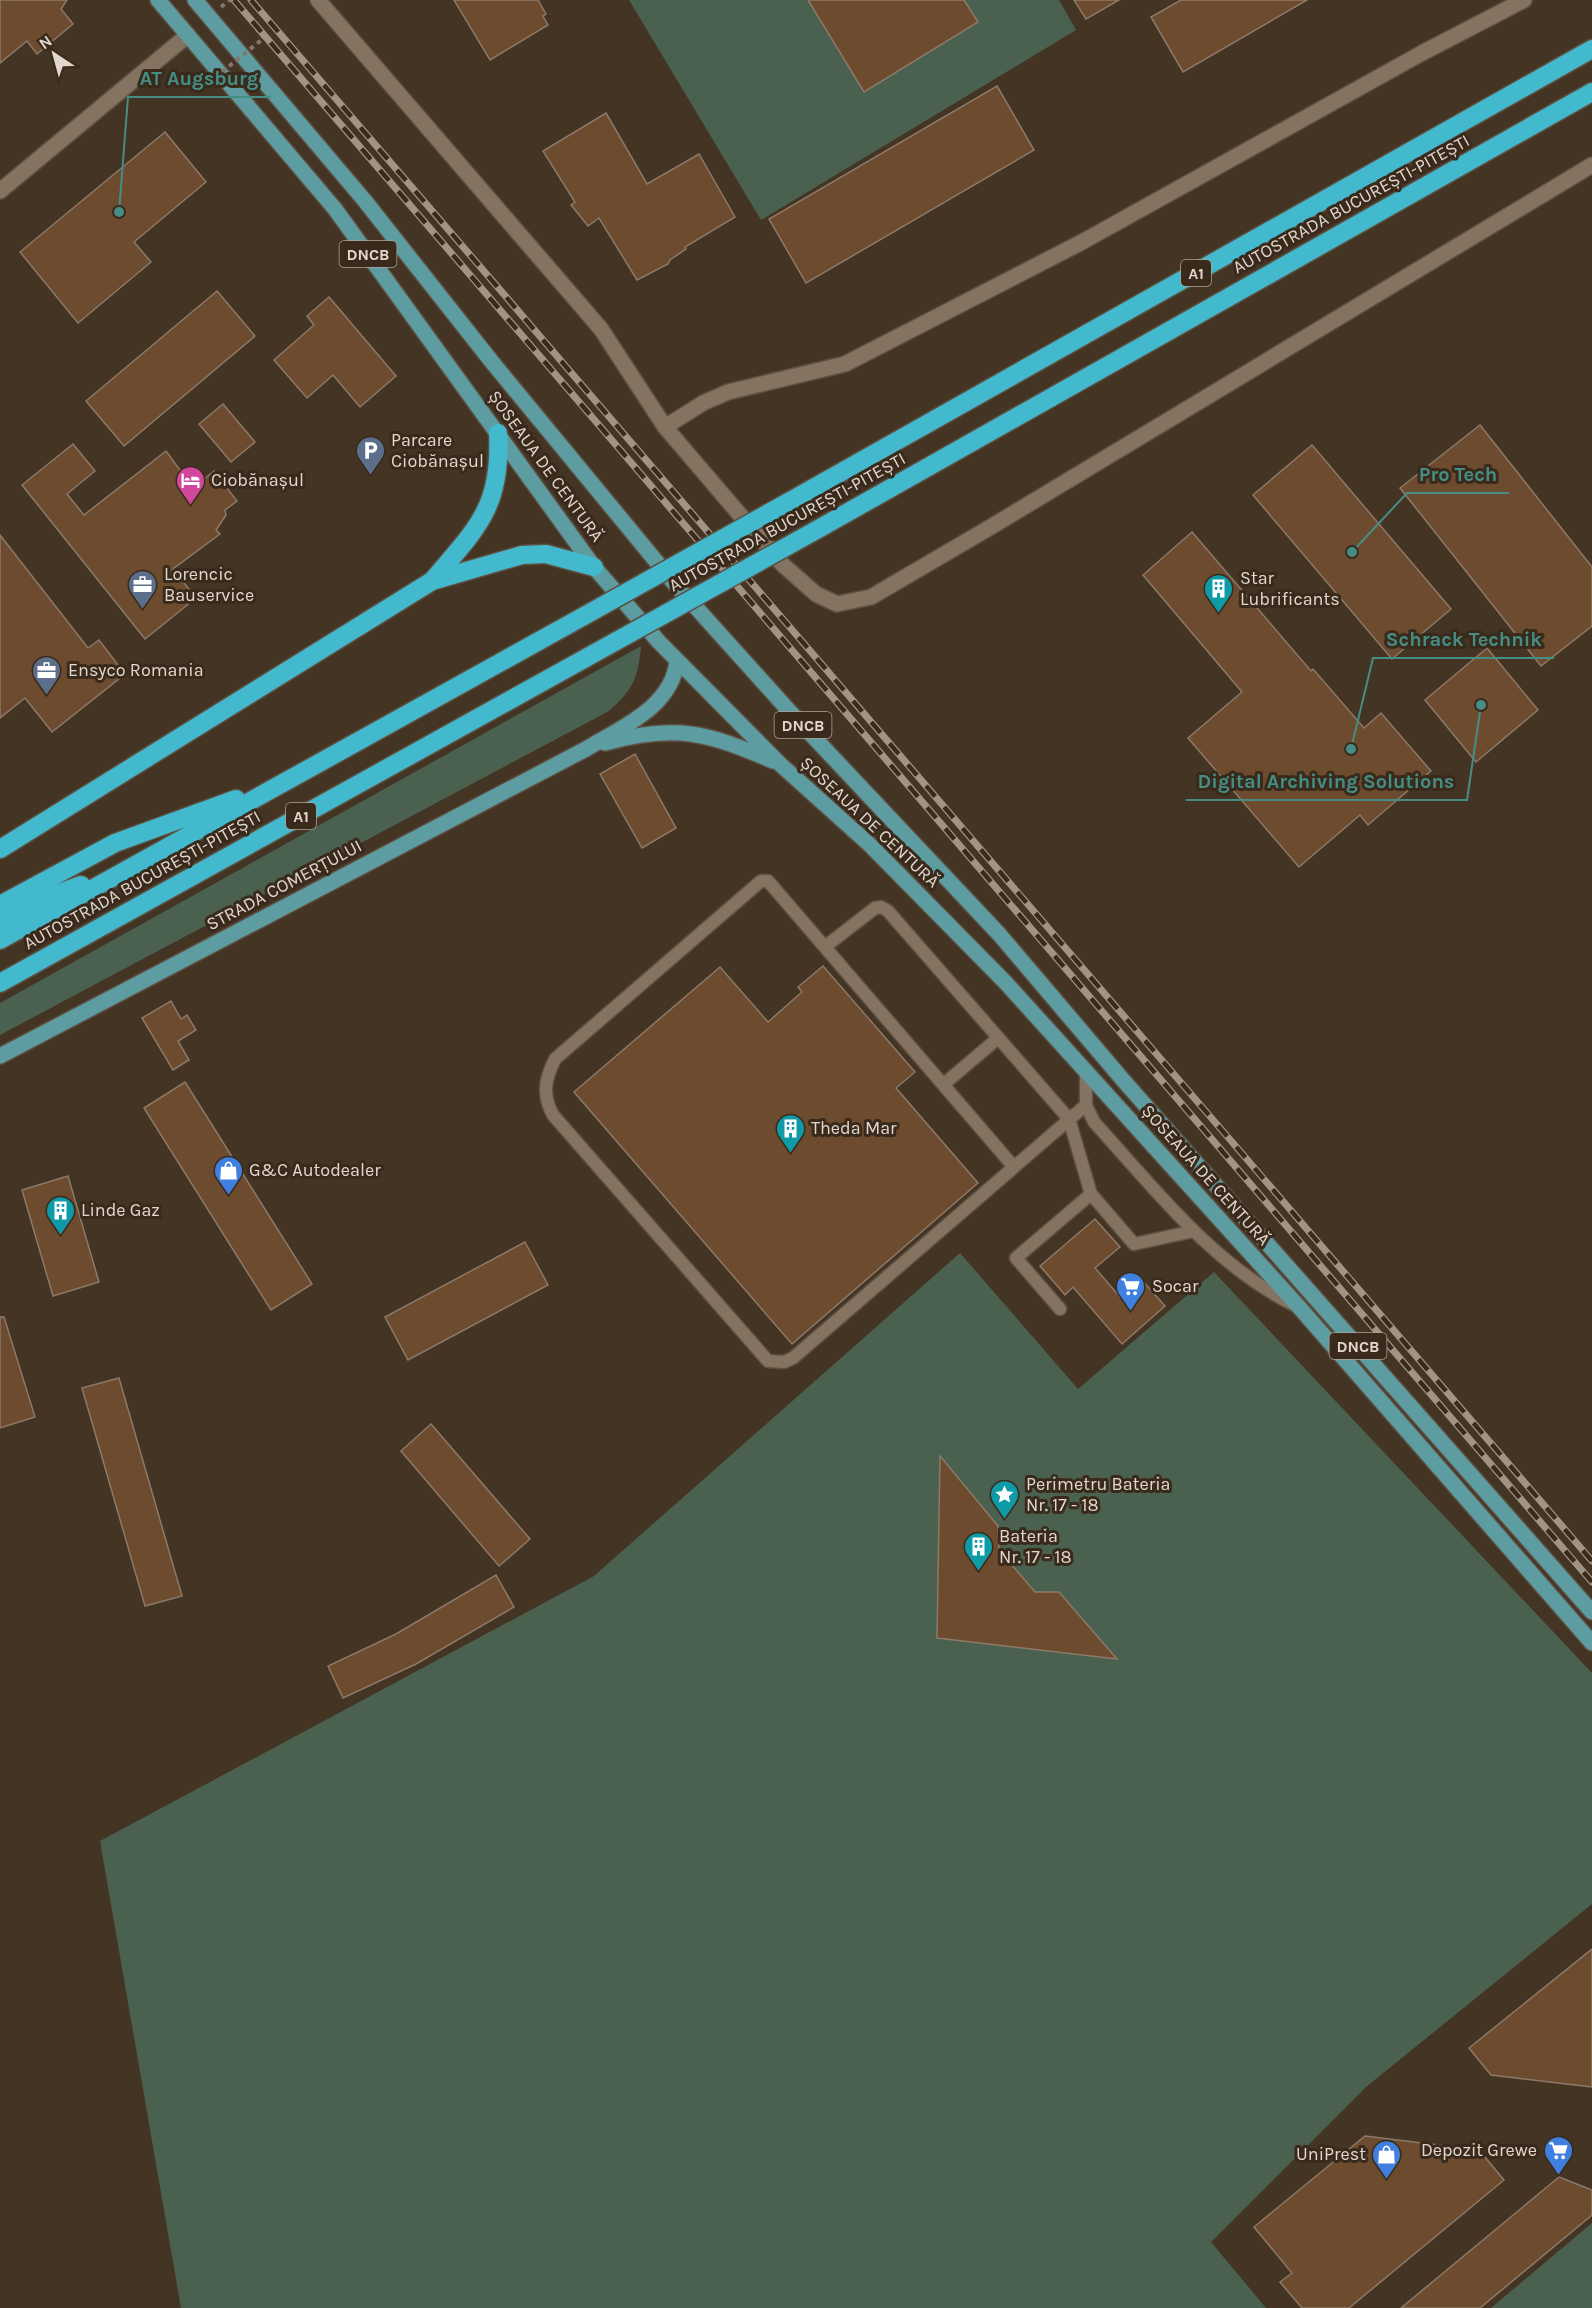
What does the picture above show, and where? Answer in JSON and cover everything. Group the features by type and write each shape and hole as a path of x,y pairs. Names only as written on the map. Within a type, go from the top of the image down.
{"highway":[{"name":"AUTOSTRADA BUCUREȘTI-PITEȘTI","path":"0,940 799,496 1592,49"},
{"name":"AUTOSTRADA BUCUREȘTI-PITEȘTI","path":"0,984 820,528 1592,92"},
{"path":"432,581 483,518 493,498 500,463 498,433"},
{"path":"0,849 432,581 522,555 546,554 594,567"},
{"path":"0,905 115,843 280,784"},
{"path":"0,923 49,897 142,862"}],"main road":[{"name":"ȘOSEAUA DE CENTURĂ","path":"158,0 335,209 594,567 677,661 781,765 886,861 1006,983 1299,1307 1592,1643"},
{"name":"ȘOSEAUA DE CENTURĂ","path":"195,0 365,201 492,362 674,583 791,713 999,934 1123,1080 1592,1612"},
{"path":"586,749 640,716 658,702 670,688 677,661"},
{"path":"586,749 631,736 663,731 701,734 734,744 781,765"},
{"name":"STRADA COMERȚULUI","path":"0,1056 586,749"}],"street":[{"path":"318,0 602,329 665,427 782,564 802,583 827,601 837,604 871,597 1592,165"},
{"path":"665,427 703,403 728,392 845,364 1082,242 1413,58 1524,0"},
{"path":"0,191 188,35"}],"lane":[{"path":"1014,1167 774,885 761,881 555,1059 545,1088 546,1103 553,1115 768,1360 776,1363 793,1358 1086,1105"},
{"path":"826,946 875,908 881,907 1069,1119 1091,1194 1134,1244 1194,1231"},
{"path":"944,1084 997,1039"},
{"path":"1086,1071 1086,1105 1094,1122 1194,1231 1240,1272 1268,1291 1299,1307"},
{"path":"1060,1309 1016,1258 1091,1194"}],"path":[{"path":"208,83 264,38 234,0"}],"green space":[{"path":"629,0 1059,0 1076,30 761,220"},
{"path":"641,646 633,683 609,711 0,1035 0,1003"},
{"path":"960,1253 1078,1389 1214,1272 1592,1673 1592,1904 1366,2087 1211,2242 1266,2308 181,2308 100,1841 594,1576"},
{"path":"1592,2223 1592,2308 1491,2308"}],"building":[{"path":"0,0 67,0 61,9 73,24 37,54 27,41 0,63"},
{"path":"454,0 538,0 546,14 543,16 548,25 490,60"},
{"path":"808,0 964,0 978,22 864,92"},
{"path":"1074,0 1119,0 1086,19"},
{"path":"1181,0 1307,0 1183,72 1151,17"},
{"path":"997,86 1034,150 806,283 769,219"},
{"path":"606,113 647,184 699,154 735,217 685,247 686,249 668,264 637,280 599,218 588,226 571,205 575,202 543,151"},
{"path":"165,132 206,182 134,242 151,262 78,323 20,252"},
{"path":"217,291 255,336 124,446 86,401"},
{"path":"329,297 396,376 360,407 333,375 307,398 274,360 314,325 307,316"},
{"path":"223,404 255,442 231,462 199,424"},
{"path":"1480,425 1592,567 1592,626 1541,666 1400,488"},
{"path":"73,444 95,471 67,494 84,515 166,451 193,488 214,471 237,501 225,510 226,515 216,530 220,534 173,569 196,598 145,639 22,485"},
{"path":"1312,445 1451,609 1392,659 1253,495"},
{"path":"1192,532 1311,671 1313,669 1364,728 1381,713 1431,771 1368,825 1360,815 1299,867 1188,738 1242,692 1143,575"},
{"path":"0,535 88,648 99,640 125,674 52,732 25,698 0,718"},
{"path":"1487,648 1538,710 1476,762 1425,700"},
{"path":"635,754 676,828 642,848 600,774"},
{"name":"Theda Mar","path":"823,966 915,1072 896,1088 978,1183 792,1344 574,1092 720,967 768,1022 802,992 798,987"},
{"path":"171,1001 181,1019 187,1015 196,1030 178,1041 189,1060 173,1070 142,1018"},
{"name":"G&C Autodealer","path":"185,1082 312,1284 271,1310 144,1108"},
{"name":"Linde Gaz","path":"68,1176 99,1282 53,1296 22,1190"},
{"name":"Socar","path":"1095,1219 1120,1247 1095,1268 1120,1297 1141,1279 1165,1306 1122,1344 1073,1287 1065,1295 1040,1266"},
{"path":"525,1242 548,1285 408,1360 385,1317"},
{"path":"0,1317 4,1317 35,1417 0,1428"},
{"path":"119,1378 182,1596 145,1606 82,1388"},
{"path":"431,1424 530,1539 499,1566 401,1451"},
{"name":"Bateria Nr. 17 - 18","path":"940,1456 998,1526 999,1550 1035,1592 1059,1592 1117,1659 937,1638"},
{"path":"496,1575 514,1607 416,1664 343,1698 328,1666 396,1634"},
{"path":"1592,1949 1592,2087 1491,2075 1469,2048"},
{"path":"1365,2136 1479,2150 1504,2180 1349,2308 1302,2308 1280,2282 1292,2273 1254,2227"},
{"path":"1559,2177 1592,2190 1592,2215 1480,2308 1401,2308"}],"railway":[{"path":"234,0 1592,1582"},
{"path":"251,0 1592,1561"}],"place":[{"name":"AT Augsburg","path":"119,212"},
{"name":"Parcare Ciobănașul","path":"370,476"},
{"name":"Ciobănașul","path":"190,506"},
{"name":"Pro Tech","path":"1352,552"},
{"name":"Lorencic Bauservice","path":"143,610"},
{"name":"Star Lubrificants","path":"1219,614"},
{"name":"Ensyco Romania","path":"47,696"},
{"name":"Digital Archiving Solutions","path":"1481,705"},
{"name":"Schrack Technik","path":"1351,749"},
{"name":"Theda Mar","path":"790,1154"},
{"name":"G&C Autodealer","path":"228,1196"},
{"name":"Linde Gaz","path":"60,1236"},
{"name":"Socar","path":"1131,1312"},
{"name":"Perimetru Bateria Nr. 17 - 18","path":"1005,1520"},
{"name":"Bateria Nr. 17 - 18","path":"978,1572"},
{"name":"Depozit Grewe","path":"1558,2176"},
{"name":"UniPrest","path":"1387,2180"}]}
